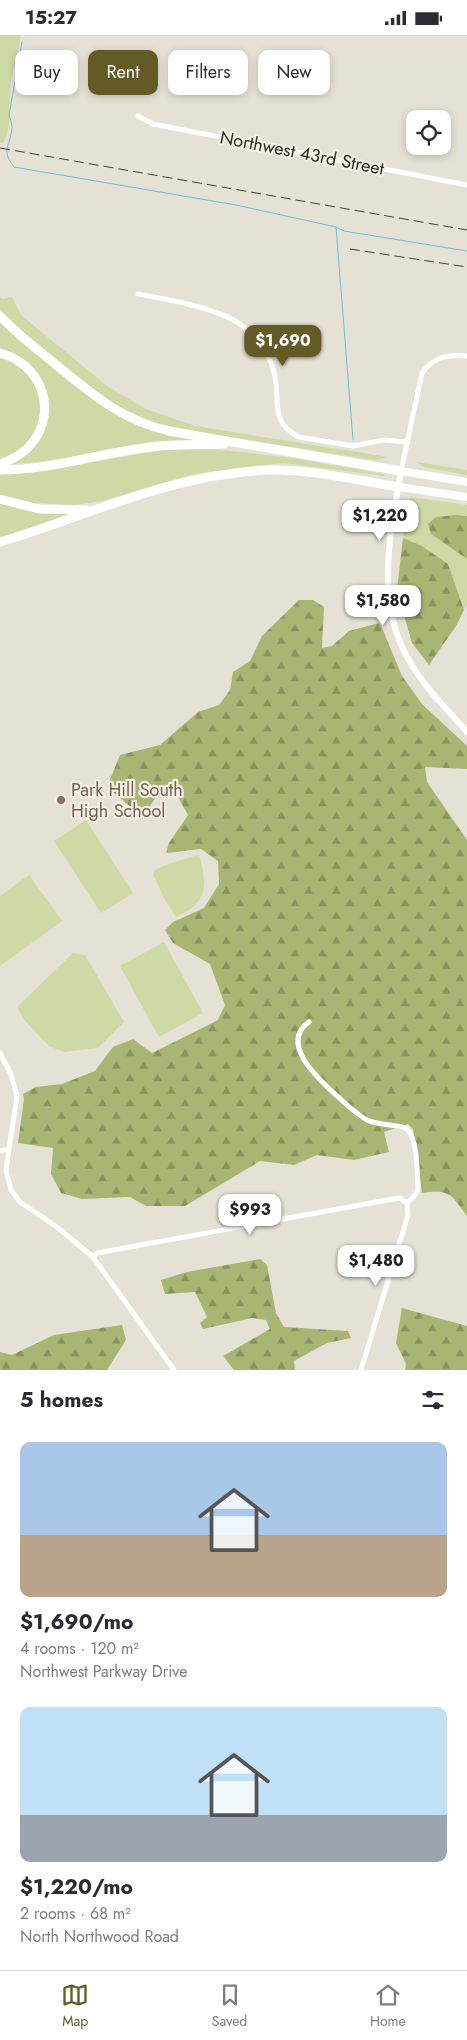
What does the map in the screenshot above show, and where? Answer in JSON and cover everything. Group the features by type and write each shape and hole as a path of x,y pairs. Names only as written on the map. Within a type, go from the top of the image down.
{"highway":[{"path":"0,316 17,333 102,402 128,417 156,428 401,471"},
{"path":"0,353 16,358 34,374 41,387 45,411 40,430 32,443 21,453 0,464"},
{"path":"0,470 21,470 55,465 159,446 241,444"},
{"path":"0,542 160,487 208,476 267,471 317,473 398,487"},
{"path":"0,499 26,506 53,510 81,510 106,505"},
{"path":"0,546 28,533"}],"main road":[{"path":"401,471 467,482"},
{"path":"398,487 467,497"}],"street":[{"name":"Northwest 43rd Street","path":"138,116 153,124 467,185"},
{"path":"138,294 221,314 237,322 251,333 262,346 270,362 275,379 277,412 282,423 299,437 353,446 384,440 408,443"},
{"path":"467,356 448,355 427,366 419,382 398,487 387,564 387,586 394,625 404,651 424,682 467,732"},
{"path":"309,1022 302,1027 298,1040 299,1049 314,1073 366,1120 387,1126 400,1125 408,1130 414,1148 418,1188 416,1194 408,1203 408,1215 360,1370"},
{"path":"0,1053 11,1074 17,1096 8,1149 7,1179 15,1197 58,1227 93,1257 174,1370"},
{"path":"0,1151 8,1149"},
{"path":"93,1257 98,1253 393,1199 400,1198 408,1203"}],"green space":[{"path":"0,35 21,35 18,50 15,50 8,129 3,143 0,142"},
{"path":"0,297 2,299 12,297 21,315 107,386 146,409 195,426 388,457 375,460 200,433 155,423 129,413 106,399 26,335 0,309"},
{"path":"0,320 114,413 127,420 195,438 195,440 148,445 56,460 10,464 28,454 38,443 44,432 49,409 45,385 39,374 24,359 0,348"},
{"path":"0,356 14,363 25,372 34,384 39,397 41,411 39,425 32,438 19,452 0,460"},
{"path":"211,449 285,457 384,474 385,476 284,463 193,474 102,501 75,505 31,503 0,495 0,474 46,470 163,450"},
{"path":"416,462 467,470 467,475 424,467"},
{"path":"410,497 467,505 467,516 456,515 431,534 467,559 467,605 464,610 448,564 422,546 403,538"},
{"path":"0,502 73,513 0,539"},
{"path":"467,516 467,559 431,534 428,524 436,517"},
{"path":"403,538 422,546 448,564 464,610 456,626 429,665 412,643 397,590"},
{"path":"299,600 313,600 324,607 322,648 332,646 349,631 379,623 402,676 422,704 467,746 467,769 425,767 427,782 467,840 467,1216 449,1195 439,1192 422,1193 413,1129 408,1124 384,1132 389,1152 354,1160 317,1155 294,1165 260,1161 185,1206 146,1206 130,1197 82,1199 61,1193 51,1174 53,1148 18,1143 24,1099 23,1094 36,1087 62,1084 95,1071 113,1047 133,1039 152,1053 218,1020 225,1005 210,964 173,943 165,930 173,922 204,908 219,884 218,861 201,849 166,853 169,843 188,815 174,790 159,792 147,811 132,808 107,787 120,755 160,745 198,712 219,705 230,690 233,672 250,661 262,636"},
{"path":"86,820 133,893 101,913 54,841"},
{"path":"199,855 204,875 203,892 194,906 176,917 164,898 153,874 155,870 166,865"},
{"path":"29,875 62,921 0,966 0,896"},
{"path":"164,942 203,1013 159,1037 120,966"},
{"path":"73,953 85,955 124,1022 98,1048 64,1052 49,1046 25,1021 17,1007"},
{"path":"260,1259 267,1265 276,1313 284,1327 348,1331 351,1338 327,1343 294,1361 295,1370 234,1370 223,1356 270,1329 266,1320 252,1318 203,1329 200,1323 207,1317 195,1292 165,1294 161,1280 187,1272"},
{"path":"402,1308 467,1326 467,1370 405,1370 406,1364 396,1343"},
{"path":"122,1325 126,1340 107,1370 0,1370 0,1352 12,1355 54,1335"}],"waterway":[{"path":"22,42 9,115 12,127 7,151 14,167 236,205 336,227 344,231 467,251"},
{"path":"336,227 353,440"}],"railway":[{"path":"0,148 467,230"},
{"path":"350,249 467,267"}],"place":[{"name":"Park Hill South High School","path":"61,800"}]}
